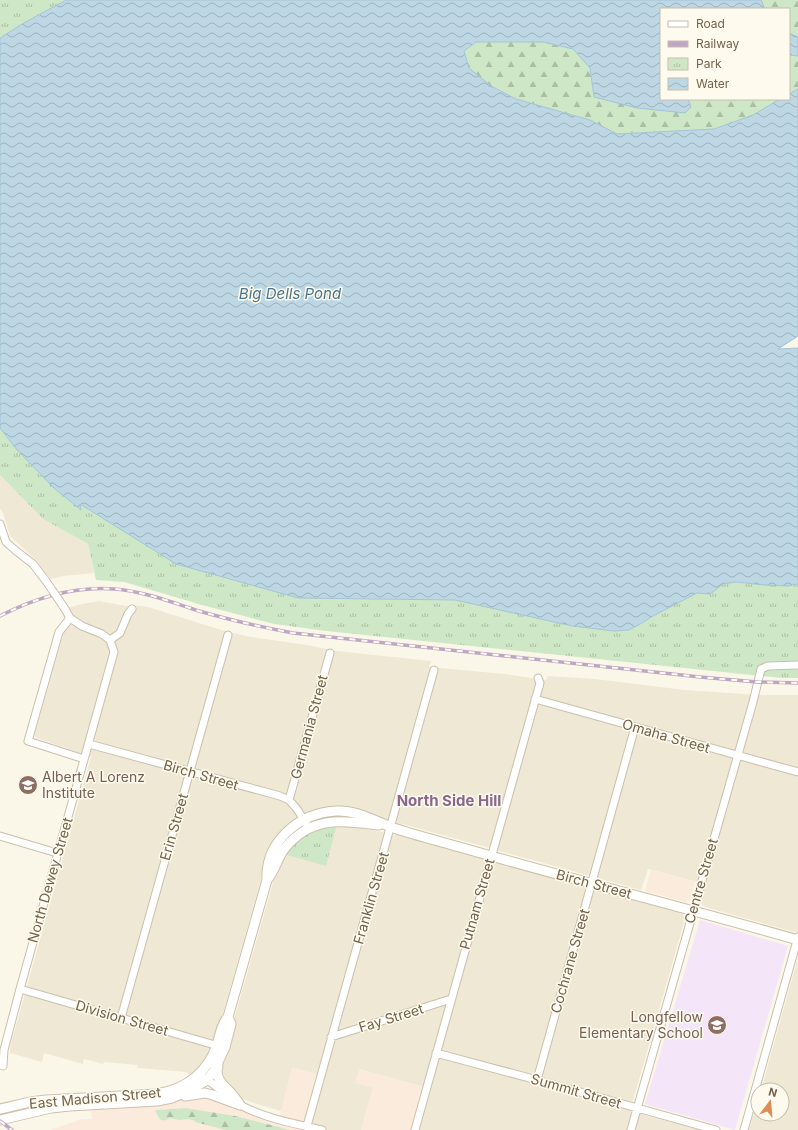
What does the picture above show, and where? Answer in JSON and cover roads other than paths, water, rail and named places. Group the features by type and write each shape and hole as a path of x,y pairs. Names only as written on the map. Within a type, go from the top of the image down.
{"main road":[{"name":"Birch Street","path":"306,824 341,821 391,827 491,856 798,939"},
{"path":"240,1105 236,1098 222,1085 217,1071 224,1022 228,1017 267,880 272,875 280,854 306,824"},
{"path":"200,1074 221,1046"},
{"path":"208,1080 219,1061"},
{"name":"East Madison Street","path":"0,1109 46,1100 157,1094 169,1092 184,1085 200,1074"},
{"name":"East Madison Street","path":"0,1120 51,1108 157,1101 172,1098 208,1080"},
{"path":"172,1098 205,1093 213,1094 240,1105"}],"street":[{"path":"0,524 6,542 33,564 70,618 82,626 102,634 110,640 120,633 128,614 132,609"},
{"path":"70,618 59,632 28,741 84,759"},
{"name":"Erin Street","path":"121,1018 228,635"},
{"name":"North Dewey Street","path":"3,1066 4,1050 20,990 114,652 110,640"},
{"name":"Germania Street","path":"289,800 330,653"},
{"name":"Centre Street","path":"631,1130 753,702 761,669 768,666 798,665"},
{"name":"Franklin Street","path":"307,1126 434,670"},
{"name":"Putnam Street","path":"415,1130 540,683 538,678"},
{"name":"Omaha Street","path":"535,699 798,772"},
{"name":"Cochrane Street","path":"537,1080 635,727"},
{"name":"Birch Street","path":"89,744 280,796 289,800"},
{"path":"289,800 297,809 306,824"},
{"path":"0,836 57,853"},
{"path":"744,1130 798,939"},
{"name":"Division Street","path":"20,990 221,1046"},
{"name":"Fay Street","path":"331,1037 451,999"},
{"name":"Summit Street","path":"436,1053 716,1130"},
{"path":"200,1074 240,1105 259,1113 322,1130"}],"water":[{"name":"Big Dells Pond","path":"66,0 761,0 765,8 660,8 660,100 688,100 691,107 685,113 637,108 594,97 590,68 573,49 543,42 476,42 464,51 469,68 491,86 516,99 590,120 617,134 714,129 753,115 778,100 790,100 790,93 798,89 798,336 778,349 798,348 798,584 788,586 736,582 723,584 710,594 697,593 629,630 614,631 572,626 455,600 298,598 176,564 80,504 81,510 54,488 17,450 0,428 0,38"},
{"path":"790,33 798,37 798,56 790,55"}],"railway":[{"path":"0,616 27,604 70,591 84,589 114,589 146,594 199,611 257,626 293,633 700,677 757,682 798,683"},
{"path":"0,1121 12,1130"}],"place":[{"name":"Albert A Lorenz Institute","path":"28,785"},
{"name":"Longfellow Elementary School","path":"717,1025"}],"district":[{"name":"North Side Hill","path":"449,801"}]}
